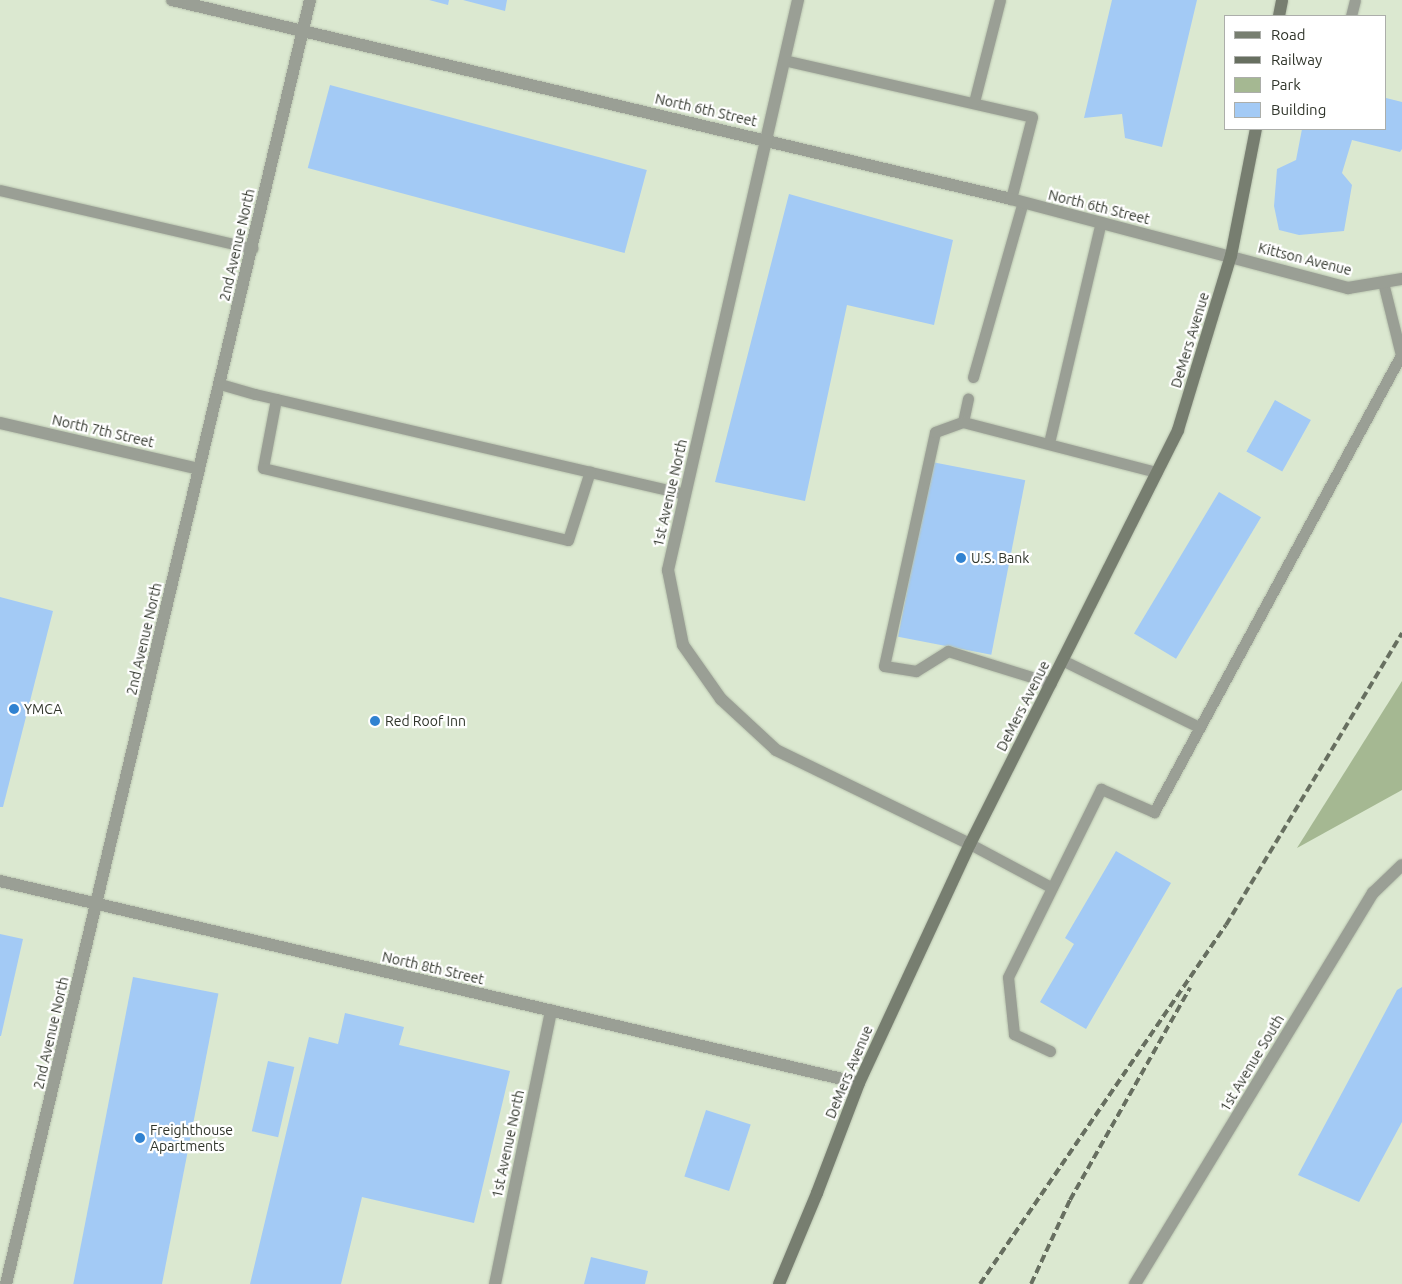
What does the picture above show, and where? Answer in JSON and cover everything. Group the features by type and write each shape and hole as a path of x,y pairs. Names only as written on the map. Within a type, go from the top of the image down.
{"main road":[{"path":"1279,15 1282,0"},
{"name":"DeMers Avenue","path":"779,1284 817,1193 859,1083 970,844 1178,430 1231,256 1256,130"}],"street":[{"name":"North 6th Street","path":"172,0 766,140 1017,201 1231,256"},
{"name":"2nd Avenue North","path":"6,1284 310,0"},
{"name":"1st Avenue North","path":"798,0 668,570 683,645 721,700 776,750 970,844"},
{"name":"Kittson Avenue","path":"1231,256 1348,288 1402,279"},
{"name":"North 7th Street","path":"0,423 199,469"},
{"name":"1st Avenue South","path":"1135,1284 1373,893 1402,865"},
{"name":"North 8th Street","path":"0,881 859,1083"},
{"name":"1st Avenue North","path":"495,1284 551,1011"}],"lane":[{"path":"974,102 1000,0"},
{"path":"1351,15 1355,0"},
{"path":"784,60 974,102 1032,117 1017,201 973,377"},
{"path":"0,190 252,248"},
{"path":"1049,443 1101,222"},
{"path":"1050,1051 1014,1034 1008,977 1101,789 1154,812 1401,355 1383,282"},
{"path":"220,384 276,399 685,494"},
{"path":"963,422 968,398"},
{"path":"276,399 262,468 568,540 590,471"},
{"path":"1051,683 948,651 916,671 884,666 935,432 963,422 1157,472"},
{"path":"1062,660 1199,727"},
{"path":"970,844 1051,887"}],"green space":[{"path":"1402,681 1402,790 1297,848"}],"building":[{"path":"429,0 449,0 448,5"},
{"path":"463,0 507,0 505,11"},
{"path":"1112,0 1197,0 1162,147 1125,138 1122,114 1084,118"},
{"path":"330,85 647,170 625,253 308,168"},
{"path":"1387,98 1402,102 1402,149 1400,152 1352,140 1342,173 1352,185 1344,231 1299,235 1279,230 1274,206 1277,169 1296,160 1302,130 1387,130"},
{"path":"789,194 953,240 934,325 847,305 805,501 715,482"},
{"path":"1275,400 1311,420 1282,471 1246,452"},
{"name":"U.S. Bank","path":"932,462 1025,480 991,655 898,637"},
{"path":"1219,492 1261,517 1176,659 1134,633"},
{"name":"YMCA","path":"0,597 53,611 3,807 0,807"},
{"path":"1116,851 1171,883 1086,1029 1040,1002 1074,944 1065,938"},
{"path":"0,934 23,939 1,1036 0,1036"},
{"name":"Freighthouse Apartments","path":"133,977 218,994 162,1284 73,1284"},
{"path":"1402,987 1402,1122 1359,1202 1298,1175 1397,990"},
{"path":"345,1013 404,1027 399,1045 510,1071 474,1223 362,1197 341,1284 250,1284 309,1037 338,1044"},
{"path":"268,1061 294,1067 278,1137 252,1131"},
{"path":"706,1110 751,1125 729,1191 684,1177"},
{"path":"591,1257 648,1271 645,1284 584,1284"}],"railway":[{"path":"980,1284 1226,925 1402,633"},
{"path":"1031,1284 1070,1200 1190,988"}],"place":[{"name":"U.S. Bank","path":"961,558"},
{"name":"YMCA","path":"14,709"},
{"name":"Red Roof Inn","path":"375,721"},
{"name":"Freighthouse Apartments","path":"140,1138"}]}
